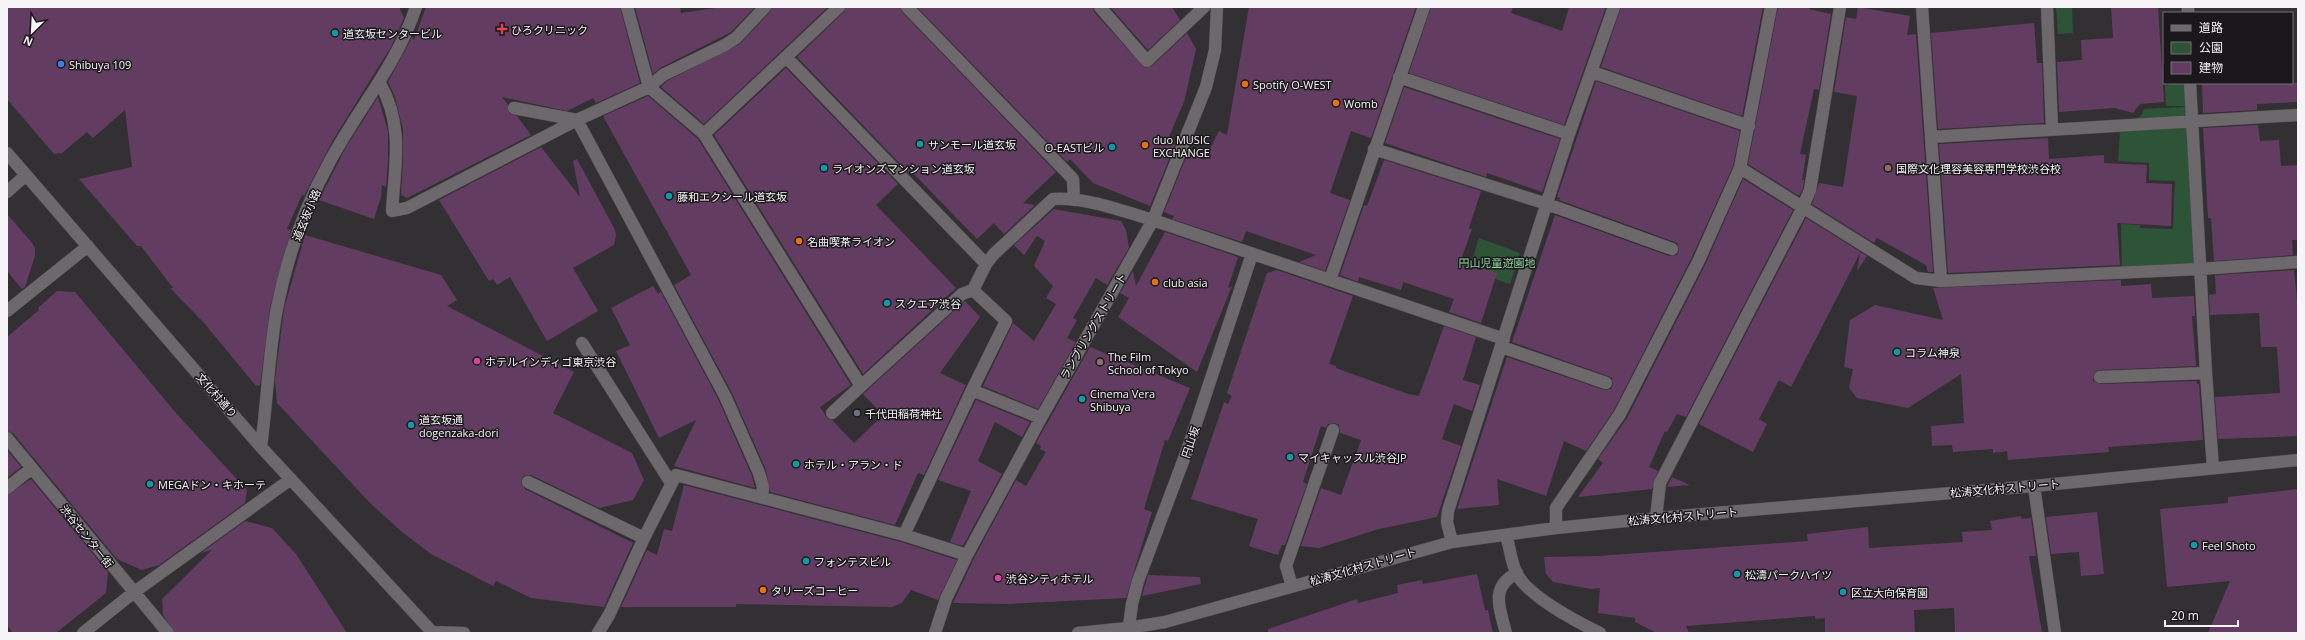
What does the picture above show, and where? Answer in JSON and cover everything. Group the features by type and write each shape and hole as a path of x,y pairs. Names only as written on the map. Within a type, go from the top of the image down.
{"street":[{"name":"道玄坂小路","path":"261,447 277,309 294,243 329,162 380,83 401,44 416,7"},
{"path":"627,7 649,87 704,134 861,386"},
{"path":"380,83 390,102 397,142 392,211 407,208 577,120 649,87 663,75 736,38 765,7"},
{"path":"704,134 839,7"},
{"path":"907,7 1073,179 1074,200"},
{"path":"1100,7 1146,61 1204,7"},
{"path":"1330,280 1424,7"},
{"path":"1452,542 1447,522 1448,511 1569,134 1614,7"},
{"path":"1556,528 1556,508 1620,414 1699,260 1740,168 1771,7"},
{"path":"1656,518 1660,483 1802,209 1810,190 1840,7"},
{"path":"1922,7 1941,282"},
{"path":"2047,7 2052,129"},
{"name":"ランブリングストリート","path":"935,633 946,599 967,555 1041,418 1153,220 1206,88 1215,50 1214,10"},
{"path":"786,57 986,264"},
{"path":"1592,72 1749,126"},
{"path":"1399,77 1569,134"},
{"path":"2190,84 2206,373 2213,468"},
{"path":"514,108 577,120"},
{"path":"1931,137 2298,115"},
{"path":"577,120 725,396 759,473 763,487 762,496"},
{"path":"1374,149 1547,204 1672,249"},
{"name":"文化村通り","path":"7,153 261,447 433,632"},
{"path":"1740,168 1802,209 1916,278 1941,282 2200,269 2298,262"},
{"path":"7,192 26,175"},
{"path":"832,413 962,294 973,290 986,264 1053,199 1074,200 1104,206 1153,220 1330,280 1503,343 1606,383"},
{"path":"7,311 88,246"},
{"name":"円山坂","path":"1128,631 1138,581 1188,448 1252,254"},
{"path":"904,535 1006,321 973,290"},
{"path":"582,343 672,483"},
{"path":"2100,377 2206,373"},
{"path":"972,390 1041,418"},
{"path":"1292,586 1286,566 1333,430"},
{"name":"渋谷センター街","path":"7,438 133,593 168,633"},
{"name":"松涛文化村ストリート","path":"1078,633 1128,631 1165,622 1452,542 1556,528 1656,518 2034,486 2298,460"},
{"path":"7,488 32,468"},
{"path":"598,633 609,614 644,538 676,475 762,496 904,535 967,555"},
{"path":"83,633 133,593 291,479"},
{"path":"528,482 644,538"},
{"path":"2034,486 2055,633"},
{"path":"1506,535 1517,573 1526,585 1544,600 1565,614 1600,633"},
{"path":"1506,633 1498,597 1501,586 1508,578 1517,573"},
{"path":"433,632 464,633"}],"green space":[{"path":"2056,7 2072,7 2073,33 2058,34"},
{"path":"2187,84 2188,106 2166,106 2165,85"},
{"path":"2186,107 2187,120 2136,123 2136,118 2141,116 2144,109"},
{"path":"2189,125 2197,267 2122,271 2121,224 2140,225 2140,228 2173,229 2175,181 2149,180 2149,163 2118,161 2120,130"},
{"name":"円山児童遊園地","path":"1479,238 1520,253 1510,284 1469,270"}],"building":[{"path":"7,7 399,7 404,18 392,45 333,140 304,196 302,195 287,229 291,230 270,307 260,385 256,386 204,323 170,288 173,288 141,246 137,246 79,179 132,167 125,110 93,138 87,132 62,153 54,154 7,99"},
{"path":"426,7 620,7 640,83 596,103 593,98 567,111 502,97 508,105 509,113 517,116 531,135 407,198 401,195 403,129 395,97 388,82 412,37 414,40"},
{"path":"635,7 680,7 681,13 722,7 755,7 731,32 660,68 653,74"},
{"path":"772,7 828,7 704,124 661,87 667,81 740,44 770,12"},
{"path":"846,7 900,7 902,12 1056,172 1023,203 1035,205 1004,234 994,223 977,239 911,171 909,173 797,57 844,12"},
{"path":"917,7 1093,7 1094,12 1145,68 1152,66 1187,33 1196,49 1184,102 1167,141 1175,145 1150,206 1093,183 1070,159 1067,162"},
{"path":"1110,7 1172,7 1180,20 1148,50"},
{"path":"1249,7 1416,7 1371,138 1351,131 1330,193 1350,200 1325,271 1299,262 1316,255 1246,231 1242,242 1172,219 1174,216 1164,212 1188,152 1204,160 1219,131 1227,135"},
{"path":"1431,7 1513,7 1511,13 1562,31 1569,7 1606,7 1564,125 1409,73"},
{"path":"1621,7 1763,7 1742,116 1601,67"},
{"path":"1778,7 1810,7 1809,9 1831,14 1819,90 1814,89 1800,154 1806,155 1802,180 1804,180 1803,188 1799,196 1748,164"},
{"path":"1858,7 1910,16 1907,35 1916,34 1933,272 1928,272 1926,265 1877,238 1874,243 1812,204 1819,183 1843,187 1857,96 1834,92 1846,17 1856,19"},
{"path":"2111,7 2158,7 2164,102 2140,104 2133,113 2115,108 2059,112 2057,62 2082,60 2081,40 2113,38"},
{"path":"2034,23 2037,63 2042,63 2044,123 1938,129 1931,33"},
{"path":"786,68 898,184 876,205 956,288 863,374 714,135"},
{"path":"1596,81 1740,131 1733,166 1692,257 1614,410 1586,451 1564,441 1546,496 1497,479 1499,505 1457,509 1507,357 1604,390 1611,389 1613,385 1612,378 1608,376 1512,342 1555,215 1669,256 1677,255 1679,251 1678,244 1675,242 1559,200 1560,198 1557,197"},
{"path":"2298,83 2298,102 2257,104 2257,110 2203,113 2202,84"},
{"path":"1404,87 1560,139 1542,192 1487,173 1486,177 1385,143"},
{"path":"648,96 698,139 851,385 820,407 827,418 832,420 854,443 883,415 863,394 965,301 980,317 940,373 966,385 924,475 918,473 895,525 770,492 766,470 732,393 674,285 691,275 603,116"},
{"path":"378,97 388,131 388,161 386,187 382,185 381,197 374,219 319,200 346,147"},
{"path":"2258,125 2260,141 2279,140 2281,166 2298,165 2298,240 2292,240 2293,255 2214,261 2211,218 2208,218 2203,128"},
{"path":"2048,138 2049,159 2104,155 2104,163 2147,165 2146,183 2172,184 2171,226 2117,223 2120,265 1948,273 1939,144"},
{"path":"541,147 580,197 573,161 577,159 615,230 616,235 614,245 573,268 598,311 547,341 510,277 497,285 493,279 489,281 439,200"},
{"path":"1384,160 1481,191 1469,228 1472,229 1460,262 1497,273 1481,323 1449,312 1454,299 1403,282 1401,290 1359,277 1358,282 1340,275 1364,205 1367,206"},
{"path":"1743,179 1793,210 1686,417 1677,414 1667,432 1665,431 1649,467 1658,471 1652,489 1578,497 1603,463 1598,459 1627,418 1706,263"},
{"path":"1054,209 1121,221 1126,230 1129,248 1107,285 1096,278 1073,318 1077,320 1067,338 1076,342 1038,409 983,386 1013,323 1034,341 1056,304 1046,298 1053,286 1034,266 1045,241 1037,236 1024,255 1014,245"},
{"path":"7,214 33,244 35,249 35,256 25,287 22,289 7,271"},
{"path":"1806,218 1867,256 1857,271 1860,253 1791,387 1779,380 1759,419 1767,424 1753,452 1699,424"},
{"path":"1165,232 1238,257 1228,288 1232,286 1197,372 1118,317 1129,298 1120,293 1133,271 1136,286"},
{"path":"305,235 441,275 457,300 447,306 574,372 553,413 632,453 644,480 633,500 599,508 531,475 523,476 521,483 525,489 633,543 604,607 531,598 496,581 493,586 431,554 402,532 370,503 277,403 275,380 284,309"},
{"path":"1277,270 1353,296 1329,364 1336,366 1336,368 1408,394 1419,396 1444,326 1476,337 1463,380 1480,385 1472,411 1454,404 1442,439 1461,446 1437,517 1379,529 1319,548 1301,546 1321,488 1341,495 1361,440 1340,433 1339,425 1335,423 1328,424 1326,428 1321,426 1303,482 1307,484 1285,545 1282,545 1278,555 1249,546 1258,519 1191,499 1224,402 1228,404 1232,396 1227,393 1267,273"},
{"path":"2294,270 2298,311 2298,436 2218,439 2215,397 2280,393 2277,347 2261,347 2259,313 2210,315 2209,295 2216,294 2215,275"},
{"path":"2121,280 2121,286 2151,284 2152,298 2194,296 2195,316 2192,316 2196,366 2100,370 2094,373 2093,381 2100,384 2196,381 2197,384 2199,384 2203,440 2108,447 2109,452 2008,460 2007,451 1993,453 1993,449 1953,452 1952,445 1932,446 1931,426 1964,423 1961,374 1908,408 1857,398 1849,388 1853,369 1844,367 1850,320 1875,305 1943,320 1933,288"},
{"path":"653,286 658,294 661,292 718,399 752,476 755,488 674,466 696,420 659,438 616,351 630,345 611,308"},
{"path":"57,291 75,292 175,412 247,490 245,503 159,565 142,570 117,559 13,433 7,431 7,337 39,310 38,308"},
{"path":"1090,347 1190,388 1168,441 1165,440 1144,509 1152,512 1126,598 1008,604 953,603 974,558 1016,480 1026,486 1046,452 1040,449 1041,446 1036,443"},
{"path":"976,400 1030,422 1022,437 995,422 978,461 1002,474 963,546 950,542 971,491 938,480"},
{"path":"7,450 21,467 7,478"},
{"path":"1672,477 1690,485 1667,487"},
{"path":"31,479 108,572 106,593 56,633 13,633 7,625 7,495"},
{"path":"684,485 901,542 957,560 938,600 911,590 902,603 892,607 736,604 736,607 621,607 647,550 657,555 664,529 672,531"},
{"path":"2298,489 2298,633 2208,633 2230,581 2167,587 2160,509 2228,503 2228,497"},
{"path":"2097,512 2104,574 2081,576 2079,552 2051,554 2046,517"},
{"path":"2021,516 2022,519 2031,518 2036,556 2029,556 2042,633 1955,633 1954,608 1914,610 1915,633 1825,633 1825,618 1815,619 1815,616 1686,626 1689,633 1657,633 1635,622 1635,618 1598,613 1600,588 1591,589 1553,582 1546,574 1544,557 1598,556 1808,541 1807,534 1868,527 1869,548 1963,542 1962,532 1992,530 1990,521"},
{"path":"245,521 272,528 296,554 347,633 175,633 163,615 162,599 212,550 201,553"},
{"path":"1477,574 1485,610 1488,610 1493,633 1268,633 1268,629 1357,599 1358,603 1398,593 1397,585 1422,580 1423,584"},
{"path":"1148,575 1200,577 1201,584 1142,596"}],"place":[{"name":"ひろクリニック","path":"502,29"},
{"name":"道玄坂センタービル","path":"335,33"},
{"name":"Shibuya 109","path":"61,64"},
{"name":"Spotify O-WEST","path":"1245,84"},
{"name":"Womb","path":"1336,103"},
{"name":"サンモール道玄坂","path":"920,144"},
{"name":"duo MUSIC EXCHANGE","path":"1145,145"},
{"name":"O-EASTビル","path":"1112,147"},
{"name":"ライオンズマンション道玄坂","path":"824,168"},
{"name":"国際文化理容美容専門学校渋谷校","path":"1888,168"},
{"name":"藤和エクシール道玄坂","path":"669,196"},
{"name":"名曲喫茶ライオン","path":"799,241"},
{"name":"club asia","path":"1155,282"},
{"name":"スクエア渋谷","path":"887,303"},
{"name":"コラム神泉","path":"1897,352"},
{"name":"ホテルインディゴ東京渋谷","path":"477,361"},
{"name":"The Film School of Tokyo","path":"1100,362"},
{"name":"Cinema Vera Shibuya","path":"1082,399"},
{"name":"千代田稲荷神社","path":"857,413"},
{"name":"道玄坂通 dogenzaka-dori","path":"411,425"},
{"name":"マイキャッスル渋谷JP","path":"1290,457"},
{"name":"ホテル・アラン・ド","path":"796,464"},
{"name":"MEGAドン・キホーテ","path":"150,484"},
{"name":"Feel Shoto","path":"2194,545"},
{"name":"フォンテスビル","path":"806,561"},
{"name":"松濤パークハイツ","path":"1737,574"},
{"name":"渋谷シティホテル","path":"998,578"},
{"name":"タリーズコーヒー","path":"763,590"},
{"name":"区立大向保育園","path":"1843,592"}]}
